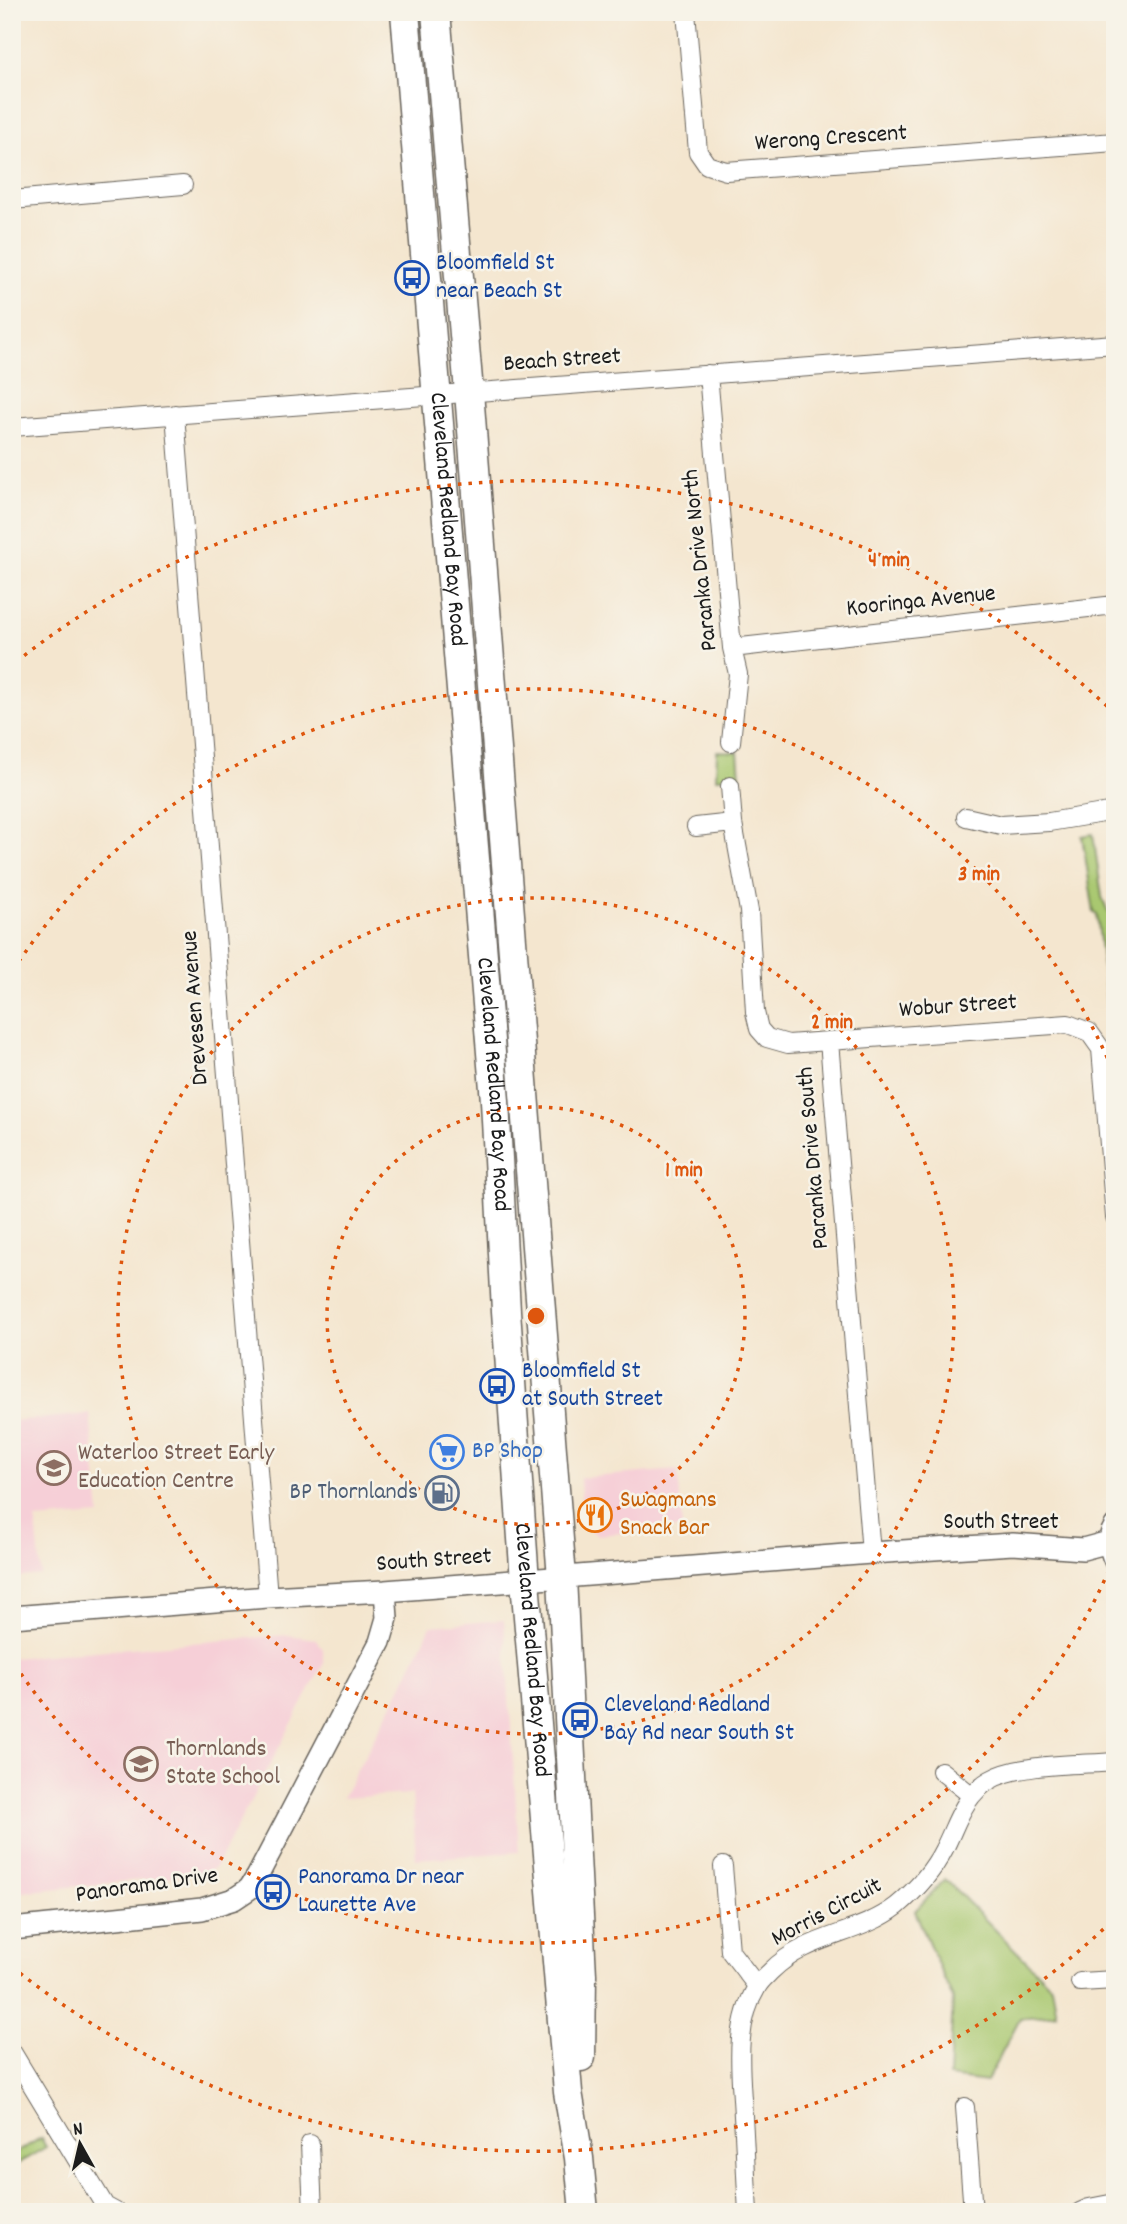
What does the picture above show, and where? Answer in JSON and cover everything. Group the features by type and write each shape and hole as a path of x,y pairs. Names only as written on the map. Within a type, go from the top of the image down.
{"highway":[{"name":"Cleveland Redland Bay Road","path":"405,12 495,1101 506,1311 525,1581 568,2092 579,2158 584,2212"},
{"name":"Cleveland Redland Bay Road","path":"436,12 469,392 562,1578 582,1975 579,2158"}],"street":[{"name":"Werong Crescent","path":"686,12 698,152 707,165 726,172 1115,142"},
{"path":"12,200 183,185"},
{"name":"Beach Street","path":"12,427 1115,344"},
{"name":"Paranka Drive North","path":"708,374 732,648 738,674 731,742"},
{"name":"Drevesen Avenue","path":"174,414 268,1597"},
{"name":"Kooringa Avenue","path":"732,648 1115,606"},
{"name":"Paranka Drive South","path":"730,786 733,823 749,911 755,1012 759,1029 767,1038 788,1044 829,1041 870,1553"},
{"path":"966,817 1001,825 1049,822 1115,811"},
{"path":"696,827 733,823"},
{"name":"Wobur Street","path":"829,1041 1068,1024 1089,1032 1101,1049 1115,1217"},
{"name":"South Street","path":"12,1617 525,1581 870,1553 1013,1544 1083,1549 1113,1543"},
{"name":"Panorama Drive","path":"12,1929 202,1909 234,1899 249,1889 380,1642 387,1618 385,1591"},
{"name":"Morris Circuit","path":"748,2212 740,2054 743,2020 757,1986 781,1961 804,1946 859,1926 895,1907 924,1881 944,1850 959,1813 971,1795 989,1780 1014,1770 1115,1762"},
{"path":"941,1771 971,1795"},
{"path":"723,1866 730,1951 757,1986"},
{"path":"1080,1982 1115,1980"},
{"path":"12,2052 105,2206 116,2212"},
{"path":"965,2107 972,2212"},
{"path":"310,2144 313,2212"},
{"path":"1080,2212 1115,2203"}],"shaded area":[{"name":"Waterloo Street Early Education Centre","path":"90,1414 100,1515 36,1520 41,1575 12,1578 12,1421"},
{"path":"678,1470 682,1528 598,1535 583,1526 580,1478"},
{"path":"504,1620 519,1852 416,1859 412,1794 342,1798 431,1626"},
{"name":"Thornlands State School","path":"287,1635 316,1639 323,1649 324,1663 216,1866 207,1873 12,1893 12,1658"}],"green space":[{"path":"717,751 738,752 740,777 716,778"},
{"path":"1093,834 1102,897 1108,912 1115,912 1115,1030 1110,1032 1097,914 1094,913 1082,836"},
{"path":"945,1879 1052,1987 1057,2014 1020,2018 986,2082 949,2077 953,1999 915,1911"},
{"path":"41,2138 46,2147 12,2167 12,2155"}],"place":[{"name":"Bloomfield St near Beach St","path":"412,278"},
{"name":"Bloomfield St at South Street","path":"497,1386"},
{"name":"BP Shop","path":"447,1452"},
{"name":"Waterloo Street Early Education Centre","path":"54,1468"},
{"name":"BP Thornlands","path":"442,1493"},
{"name":"Swagmans Snack Bar","path":"595,1515"},
{"name":"Cleveland Redland Bay Rd near South St","path":"580,1720"},
{"name":"Thornlands State School","path":"141,1764"},
{"name":"Panorama Dr near Laurette Ave","path":"273,1892"}]}
